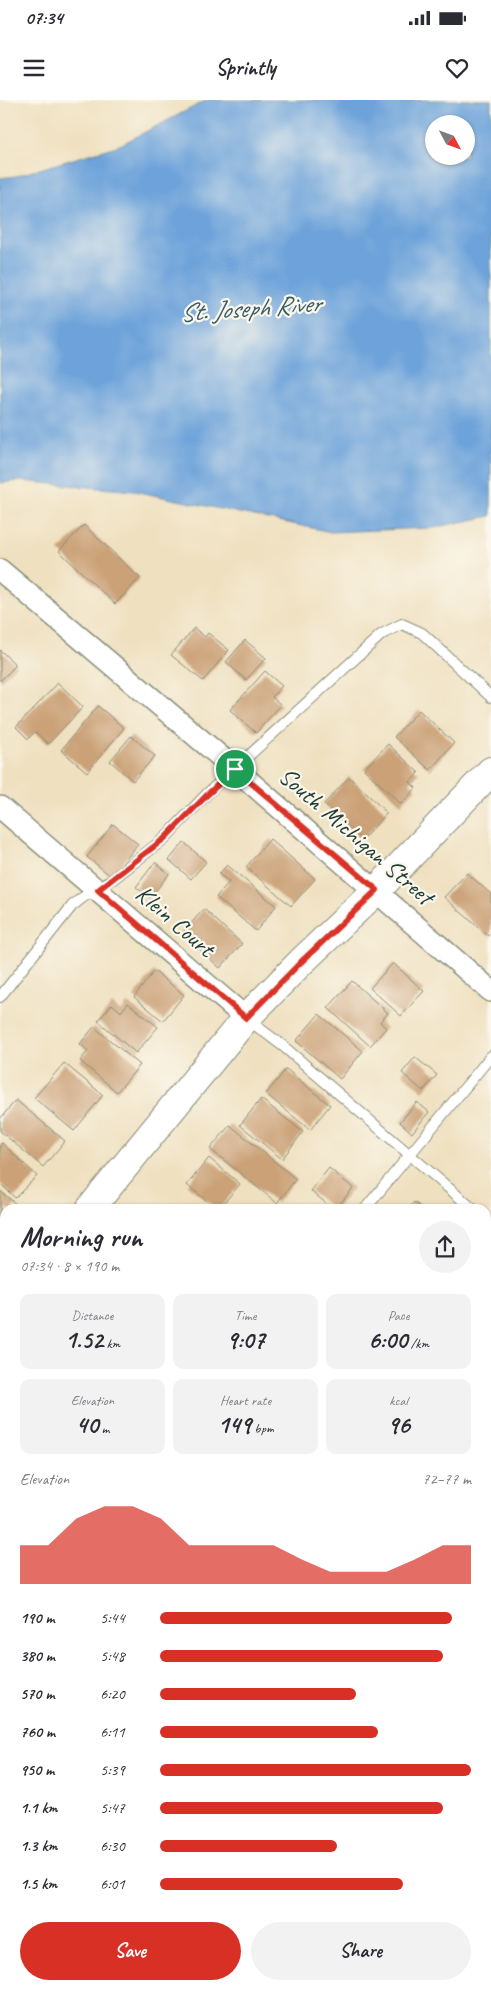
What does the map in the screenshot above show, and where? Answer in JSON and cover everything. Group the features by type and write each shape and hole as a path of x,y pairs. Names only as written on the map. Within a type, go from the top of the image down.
{"main road":[{"path":"94,1204 246,1018 301,962 377,890 491,771"}],"street":[{"name":"South Michigan Street","path":"0,570 377,890 491,991"},
{"name":"Klein Court","path":"0,806 246,1018"}],"lane":[{"path":"0,997 72,906 82,898 98,890 165,838 208,794 382,634 402,624 422,633 491,697"},
{"path":"246,1018 284,1046 467,1204"},
{"path":"369,1204 491,1056"}],"water":[{"name":"St. Joseph River","path":"207,100 491,100 491,516 432,528 331,532 134,491 20,481 0,483 0,178 16,176 120,145"}],"building":[{"path":"84,525 140,578 115,604 59,551"},
{"path":"194,628 205,637 208,633 229,650 203,681 171,655"},
{"path":"245,640 266,658 246,680 226,662"},
{"path":"0,650 16,665 0,681"},
{"path":"265,671 282,686 272,697 281,705 256,733 230,710"},
{"path":"58,683 83,707 48,744 35,732 28,739 16,727"},
{"path":"98,706 124,728 87,772 61,750"},
{"path":"419,710 454,743 430,770 394,737"},
{"path":"131,736 155,756 133,781 110,761"},
{"path":"388,744 419,773 410,782 416,788 401,804 364,769"},
{"path":"349,777 387,813 362,840 324,804"},
{"path":"113,824 138,844 112,877 87,857"},
{"path":"270,839 315,879 291,906 246,867"},
{"path":"184,842 206,862 191,879 169,860"},
{"path":"155,862 169,874 150,898 136,887"},
{"path":"227,865 276,906 256,931 216,897 229,882 219,874"},
{"path":"467,873 491,894 491,932 488,936 444,897"},
{"path":"204,909 242,944 220,968 182,933"},
{"path":"393,963 424,991 401,1016 370,988"},
{"path":"154,971 184,995 163,1021 134,997"},
{"path":"352,981 388,1013 380,1022 386,1028 370,1046 328,1008"},
{"path":"128,1003 158,1027 136,1053 98,1021 112,1004 121,1012"},
{"path":"319,1014 363,1051 340,1079 296,1041"},
{"path":"94,1027 140,1065 117,1092 80,1061 88,1051 80,1044"},
{"path":"415,1057 437,1075 423,1091 402,1073"},
{"path":"64,1063 103,1095 74,1131 34,1098"},
{"path":"286,1069 330,1105 310,1130 266,1094"},
{"path":"261,1099 303,1132 282,1159 240,1125"},
{"path":"16,1100 65,1141 43,1167 0,1131 0,1119"},
{"path":"417,1102 429,1112 412,1133 400,1122"},
{"path":"230,1125 296,1179 277,1203 210,1149"},
{"path":"2,1143 37,1176 15,1198 0,1183 0,1145"},
{"path":"209,1158 240,1184 223,1204 211,1204 187,1185"},
{"path":"329,1168 353,1188 340,1204 327,1204 311,1191"},
{"path":"0,1191 16,1204 0,1204"}],"route":[{"path":"235,769 377,890 301,962 246,1018 98,890 165,838 235,769"}]}
